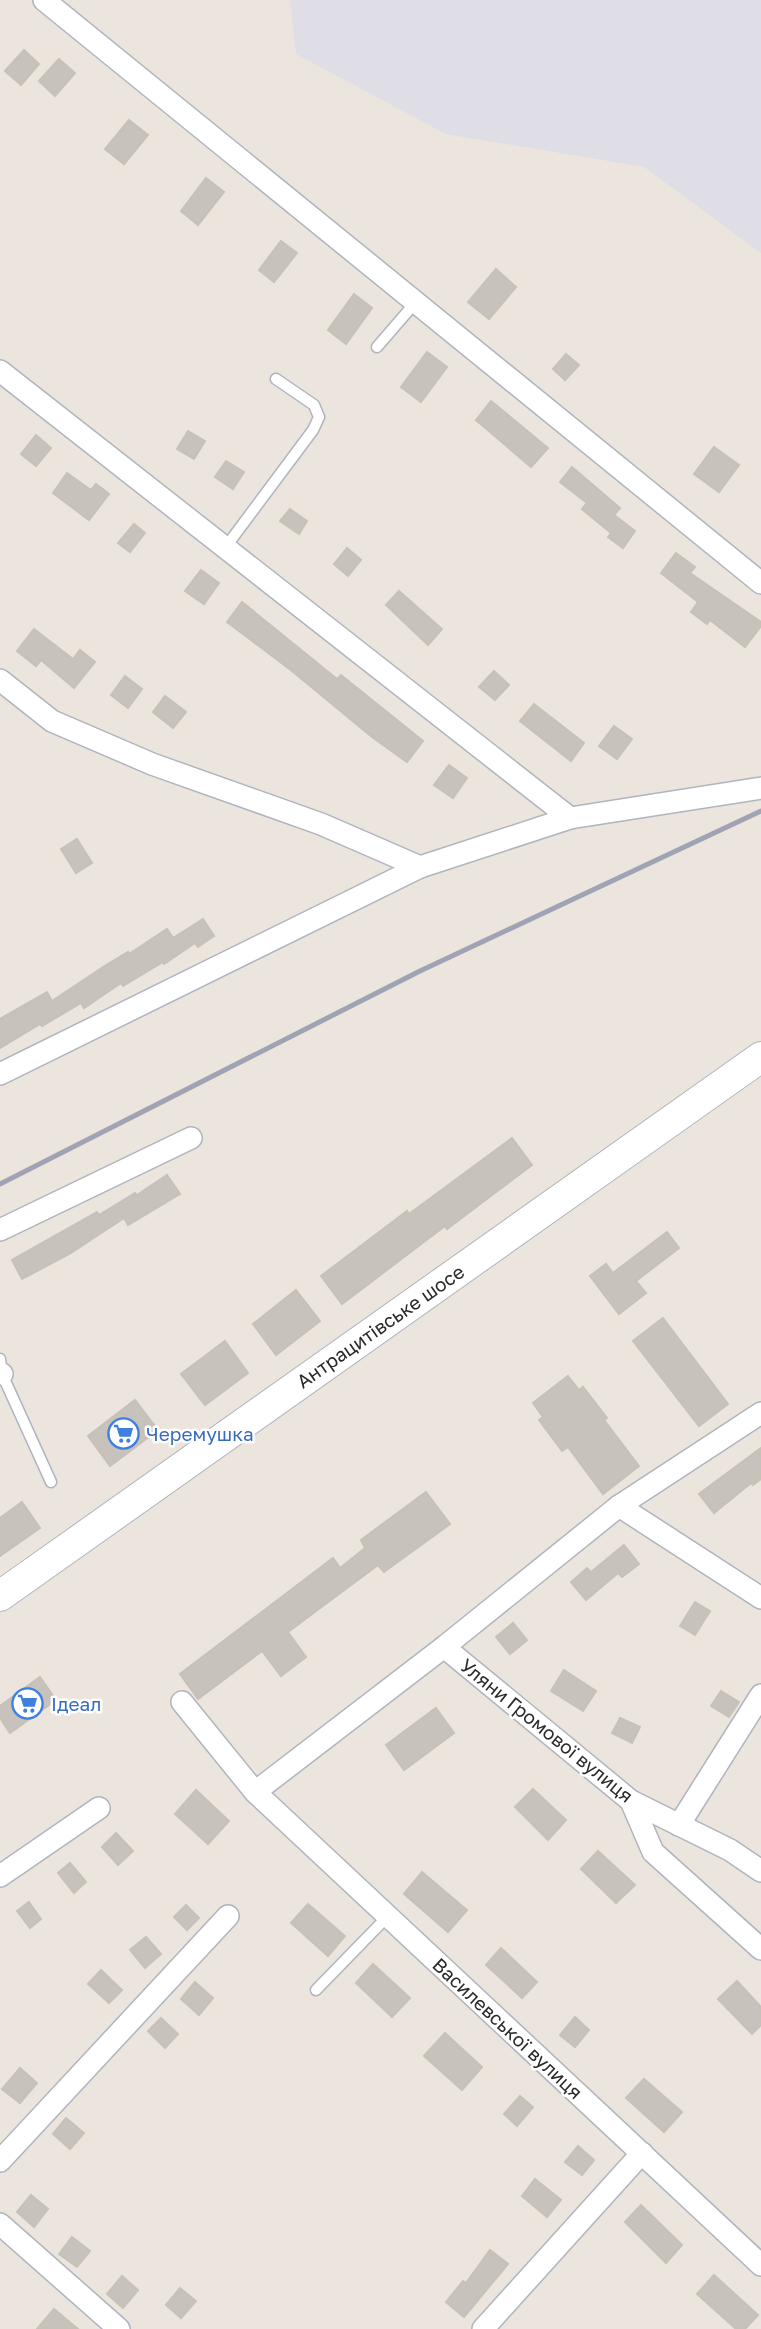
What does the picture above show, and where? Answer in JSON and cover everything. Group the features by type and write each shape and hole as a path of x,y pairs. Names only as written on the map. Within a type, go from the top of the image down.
{"main road":[{"name":"Антрацитівське шосе","path":"0,1596 761,1057"}],"street":[{"path":"44,0 761,583"},
{"path":"0,371 570,818"},
{"path":"0,680 52,720 65,726 152,764 321,824 421,867"},
{"path":"0,1073 421,867 570,818 761,788"},
{"path":"0,1230 191,1138"},
{"path":"255,1792 444,1647 619,1506 761,1413"},
{"path":"619,1506 761,1598"},
{"name":"Уляни Громової вулиця","path":"444,1647 631,1801 730,1850 761,1871"},
{"path":"679,1825 761,1695"},
{"name":"Василевської вулиця","path":"182,1702 255,1792 761,2265"},
{"path":"631,1801 653,1852 761,1949"},
{"path":"0,1877 99,1808"},
{"path":"0,2161 228,1916"},
{"path":"491,2326 642,2153"},
{"path":"0,2224 119,2329"}],"lane":[{"path":"377,347 415,303"},
{"path":"225,548 313,430 319,416 314,405 276,379"},
{"path":"1,1369 51,1482"},
{"path":"316,1990 388,1916"}],"shaded area":[{"path":"290,0 761,0 761,253 644,167 446,134 296,54"}],"building":[{"path":"24,50 39,64 21,85 5,71"},
{"path":"59,59 75,73 55,96 39,81"},
{"path":"129,120 148,135 124,164 105,149"},
{"path":"206,178 224,192 198,225 181,211"},
{"path":"281,241 297,253 274,282 259,270"},
{"path":"496,269 516,287 489,319 468,302"},
{"path":"354,294 372,308 346,344 328,330"},
{"path":"427,352 447,367 421,402 401,387"},
{"path":"566,354 579,365 565,380 553,369"},
{"path":"491,401 548,448 531,467 476,420"},
{"path":"188,431 205,441 194,459 177,449"},
{"path":"36,435 51,448 36,466 21,454"},
{"path":"714,447 739,465 719,492 694,474"},
{"path":"226,461 244,472 233,489 215,477"},
{"path":"572,467 620,508 614,515 635,531 623,548 608,537 611,533 582,509 587,503 560,482"},
{"path":"67,473 91,490 96,484 109,494 89,520 53,493"},
{"path":"290,509 307,521 299,534 280,521"},
{"path":"134,524 145,533 130,552 118,543"},
{"path":"347,548 361,560 348,576 334,564"},
{"path":"676,553 695,567 690,573 761,622 761,626 745,647 710,620 707,624 691,612 698,602 661,573"},
{"path":"201,570 219,583 204,604 185,591"},
{"path":"399,591 442,629 428,645 386,605"},
{"path":"242,602 337,679 341,675 423,741 407,762 227,622"},
{"path":"34,629 73,659 80,650 95,662 74,688 41,660 36,666 17,651"},
{"path":"494,671 509,685 495,700 479,687"},
{"path":"125,676 142,689 128,708 111,695"},
{"path":"165,696 186,712 173,728 153,712"},
{"path":"534,704 584,743 571,761 520,721"},
{"path":"614,726 632,739 617,759 599,746"},
{"path":"449,765 467,778 453,798 434,785"},
{"path":"77,839 92,863 76,873 61,849"},
{"path":"203,919 214,936 198,947 195,943 164,964 163,962 123,986 121,983 84,1008 81,1003 0,1048 0,1019 47,992 52,1001 167,929 173,938"},
{"path":"512,1138 532,1165 447,1229 445,1226 342,1304 321,1276 407,1211 409,1214"},
{"path":"167,1175 180,1194 128,1225 124,1218 71,1253 22,1279 12,1260 97,1212 99,1215 135,1193 137,1195"},
{"path":"667,1232 679,1248 636,1281 646,1293 619,1314 590,1276 606,1264 613,1273"},
{"path":"296,1290 320,1321 276,1355 253,1324"},
{"path":"663,1318 728,1404 699,1426 633,1341"},
{"path":"225,1341 248,1373 205,1405 181,1374"},
{"path":"568,1376 579,1390 583,1387 639,1466 603,1494 568,1447 562,1451 539,1420 543,1417 533,1403"},
{"name":"Черемушка","path":"135,1400 158,1430 110,1466 88,1436"},
{"path":"761,1448 761,1479 753,1485 751,1483 714,1513 699,1494"},
{"path":"426,1492 450,1524 384,1572 378,1565 288,1632 306,1657 281,1676 262,1651 198,1699 180,1674 333,1558 340,1568 365,1548 361,1540"},
{"path":"22,1502 40,1528 0,1556 0,1518"},
{"path":"624,1545 639,1564 622,1577 618,1573 586,1600 571,1582 587,1568 591,1572"},
{"path":"695,1602 710,1611 695,1635 680,1626"},
{"path":"513,1623 527,1640 510,1654 496,1637"},
{"path":"564,1670 596,1691 583,1711 551,1691"},
{"name":"Ідеал","path":"40,1677 56,1700 10,1733 0,1718 0,1706"},
{"path":"721,1691 739,1702 729,1717 711,1706"},
{"path":"436,1708 454,1733 404,1770 386,1745"},
{"path":"620,1718 640,1727 632,1743 612,1733"},
{"path":"533,1789 566,1820 548,1840 515,1807"},
{"path":"196,1790 229,1821 208,1844 175,1814"},
{"path":"116,1833 133,1851 118,1865 102,1847"},
{"path":"598,1851 635,1885 616,1903 581,1869"},
{"path":"70,1863 86,1882 74,1893 58,1873"},
{"path":"422,1872 467,1910 448,1932 404,1894"},
{"path":"29,1902 41,1919 30,1928 17,1911"},
{"path":"308,1904 345,1936 328,1956 291,1923"},
{"path":"186,1905 199,1918 187,1930 174,1917"},
{"path":"146,1937 161,1954 145,1968 130,1950"},
{"path":"501,1948 537,1982 522,1998 486,1965"},
{"path":"373,1964 410,1998 392,2017 356,1983"},
{"path":"101,1970 122,1990 109,2003 88,1984"},
{"path":"737,1981 761,2007 761,2025 752,2034 718,1999"},
{"path":"195,1982 213,1998 199,2015 181,1999"},
{"path":"575,2017 589,2030 575,2047 560,2035"},
{"path":"161,2018 178,2034 165,2048 148,2031"},
{"path":"445,2033 482,2067 462,2090 424,2056"},
{"path":"20,2068 37,2083 20,2103 2,2089"},
{"path":"644,2079 682,2112 664,2132 626,2098"},
{"path":"520,2096 533,2107 517,2126 504,2114"},
{"path":"66,2118 84,2133 70,2149 53,2134"},
{"path":"578,2146 594,2160 582,2175 565,2162"},
{"path":"535,2179 561,2200 547,2217 522,2196"},
{"path":"31,2195 48,2209 34,2227 17,2212"},
{"path":"641,2205 682,2245 666,2263 625,2222"},
{"path":"72,2237 90,2251 77,2267 59,2254"},
{"path":"490,2250 508,2264 464,2317 446,2302 463,2281 466,2283"},
{"path":"714,2275 758,2315 745,2329 736,2329 697,2294"},
{"path":"122,2276 138,2290 123,2308 107,2294"},
{"path":"180,2288 196,2301 181,2318 166,2305"},
{"path":"54,2309 78,2329 37,2329"}],"railway":[{"path":"0,1184 420,971 761,811"}],"place":[{"name":"Черемушка","path":"123,1433"},
{"name":"Ідеал","path":"28,1703"}]}
